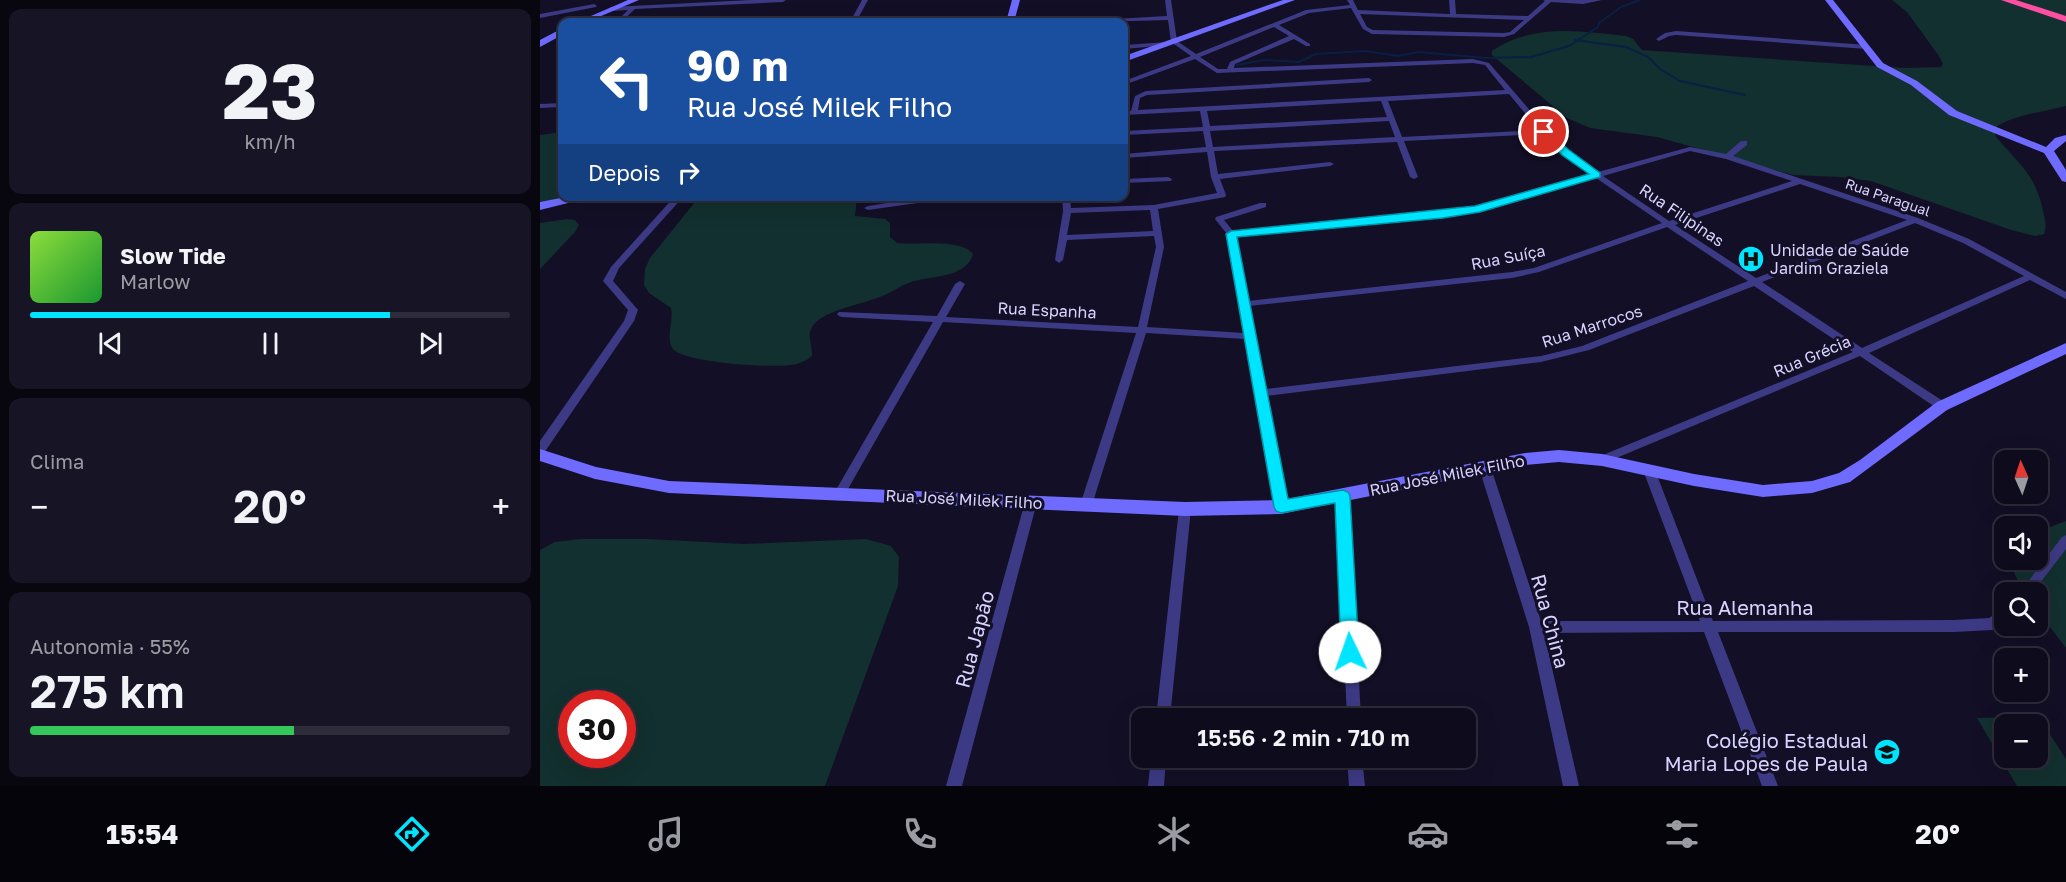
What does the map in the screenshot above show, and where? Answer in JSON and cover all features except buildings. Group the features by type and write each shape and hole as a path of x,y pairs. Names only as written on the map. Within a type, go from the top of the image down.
{"highway":[{"path":"2006,0 2066,19"}],"main road":[{"path":"1011,18 1016,0"},
{"path":"1128,58 1291,0"},
{"path":"1829,0 1880,65 1914,83 1953,113 2048,151 2066,178"},
{"path":"586,18 595,11 634,4"},
{"path":"540,44 558,34"},
{"path":"2048,151 2058,140 2066,138"},
{"path":"540,206 566,201"},
{"name":"Rua José Milek Filho","path":"540,455 595,473 669,487 1185,509 1281,507 1525,459 1559,456 1602,460 1763,491 1812,487 1844,478 1942,406 2050,358 2066,348"}],"street":[{"path":"540,16 595,11 599,0"},
{"path":"622,18 634,4 783,0"},
{"path":"854,18 865,0"},
{"path":"1168,0 1171,43"},
{"path":"1452,0 1453,15"},
{"path":"1353,6 1367,31 1504,35 1512,33 1548,0 1592,2 1599,0"},
{"path":"1128,82 1274,24 1319,9 1353,6 1453,15 1530,18"},
{"path":"1128,20 1170,18"},
{"path":"1274,24 1308,45"},
{"path":"1659,39 1667,34 1676,33 1867,47"},
{"path":"1238,106 1230,71 1232,63 1295,36"},
{"path":"1128,47 1171,43 1217,71 1230,71"},
{"name":"Rua Filipinas","path":"1230,71 1369,64 1473,62 1487,64 1544,132 1565,153 1942,406"},
{"path":"1134,112 1137,97 1146,93 1369,80"},
{"path":"1128,113 1511,92"},
{"path":"1384,99 1414,177"},
{"path":"540,106 558,105"},
{"path":"1067,211 1154,207 1222,195 1215,177 1203,109"},
{"path":"1128,133 1391,120"},
{"path":"1128,156 1210,149 1544,132"},
{"path":"1728,157 1744,143"},
{"name":"Rua Paragual","path":"1597,175 1690,149 1728,157 1915,220 1966,241 2066,296"},
{"path":"1215,177 1330,164"},
{"path":"1231,234 1443,215 1476,209 1597,175"},
{"path":"1128,181 1168,179"},
{"name":"Rua Suíça","path":"1244,304 1512,275 1536,270 1801,181"},
{"path":"540,450 629,321 633,310 608,281 615,267 675,201"},
{"path":"868,208 901,201"},
{"path":"1059,260 1067,211 1066,201"},
{"path":"1263,205 1219,219 1231,234 1281,507"},
{"path":"1086,505 1142,330 1160,247 1154,207"},
{"name":"Rua Marrocos","path":"1261,393 1541,359 1584,348 1915,220"},
{"path":"1062,238 1159,233"},
{"name":"Rua Grécia","path":"1602,460 1862,352 2032,276"},
{"path":"840,493 960,285"},
{"name":"Rua Espanha","path":"842,314 1250,336"},
{"name":"Rua China","path":"1485,468 1536,627 1571,786"},
{"path":"1649,470 1770,786"},
{"path":"1343,496 1354,708"},
{"name":"Rua Japão","path":"954,786 1032,502"},
{"path":"1164,708 1185,509"},
{"path":"2034,582 2066,540"},
{"name":"Rua Alemanha","path":"1536,627 1954,626 1994,622"},
{"path":"1156,786 1158,768"},
{"path":"1356,768 1357,786"}],"green space":[{"path":"1892,0 2066,0 2066,106 2018,117 1994,129 1996,137 2026,171 2036,188 2045,220 2044,234 2035,236 2011,230 1871,181 1793,175 1657,137 1590,128 1567,118 1492,55 1492,51 1524,36 1574,31 1626,36 1633,39 1642,50 1903,68 1941,67 1943,64 1939,56 1907,12"},
{"path":"558,133 558,199 540,203 540,135"},
{"path":"696,201 857,201 855,216 885,219 890,223 890,237 897,243 949,244 967,249 973,254 970,262 957,271 914,281 882,296 840,309 822,318 815,323 810,332 812,356 800,363 781,366 710,361 681,354 673,349 670,340 671,308 649,293 644,285 645,269 650,258"},
{"path":"575,220 579,225 540,269 540,223"},
{"path":"2066,521 2066,648 2048,624 2048,582 2019,582 2013,570 2048,570 2048,528"},
{"path":"580,539 648,539 743,544 866,539 891,546 899,557 898,586 825,786 540,786 540,550 555,542"},
{"path":"1994,717 1994,747 1977,718"},
{"path":"2048,731 2066,759 2066,786 2017,786 2006,768 2048,768"}],"waterway":[{"path":"1578,40 1598,27 1599,23 1621,7 1640,0"},
{"path":"1237,65 1264,60 1299,62 1316,54 1366,51 1398,56 1418,52 1485,58 1531,57 1569,46 1578,40"},
{"path":"1578,40 1626,47 1648,57 1660,69 1680,81 1745,95"}],"place":[{"name":"Unidade de Saúde Jardim Graziela","path":"1751,259"},
{"name":"Colégio Estadual Maria Lopes de Paula","path":"1887,752"}],"route":[{"path":"1350,652 1343,496 1281,507 1231,234 1333,223 1443,215 1476,209 1597,175 1565,153 1544,132"}]}
